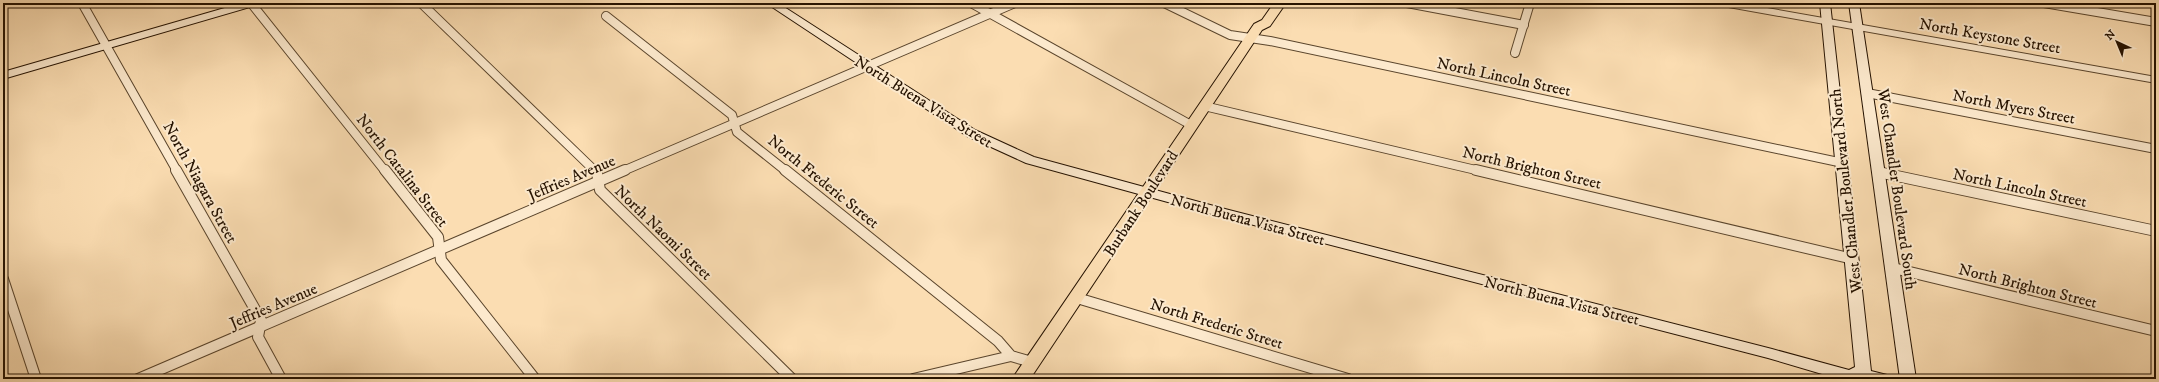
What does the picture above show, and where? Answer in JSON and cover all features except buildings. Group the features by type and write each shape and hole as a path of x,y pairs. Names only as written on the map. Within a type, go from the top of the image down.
{"main road":[{"path":"3,76 252,3"},
{"name":"North Buena Vista Street","path":"771,3 971,133 1005,150 1066,171 1766,353 1784,367 1828,379"},
{"name":"Burbank Boulevard","path":"1258,27 1256,21 1268,3"},
{"name":"Burbank Boulevard","path":"1021,379 1077,298 1250,38 1258,27 1266,23 1280,3"},
{"name":"West Chandler Boulevard North","path":"1825,3 1853,259 1863,377"},
{"name":"West Chandler Boulevard South","path":"1854,3 1908,379"},
{"path":"1766,353 1863,377 1881,379"}],"street":[{"name":"North Niagara Street","path":"82,3 261,320 258,337 281,379"},
{"name":"North Catalina Street","path":"252,3 438,237 441,260 535,379"},
{"name":"North Naomi Street","path":"421,3 597,173 600,190 792,379"},
{"path":"971,3 1192,125"},
{"name":"Jeffries Avenue","path":"138,379 1016,3"},
{"name":"North Lincoln Street","path":"1164,3 1230,35 1843,163"},
{"path":"1407,3 1524,25"},
{"path":"1515,53 1530,3"},
{"name":"North Keystone Street","path":"1723,3 2156,80"},
{"path":"2044,3 2156,22"},
{"name":"North Frederic Street","path":"606,16 732,115 737,132 992,336 1011,356"},
{"name":"North Myers Street","path":"1867,93 2156,149"},
{"name":"North Brighton Street","path":"1204,106 1853,259"},
{"name":"North Lincoln Street","path":"1878,172 2156,231"},
{"name":"North Brighton Street","path":"1892,268 2156,331"},
{"path":"3,279 36,379"},
{"name":"North Frederic Street","path":"1077,298 1348,379"},
{"path":"913,379 1011,356 1032,362"}]}
